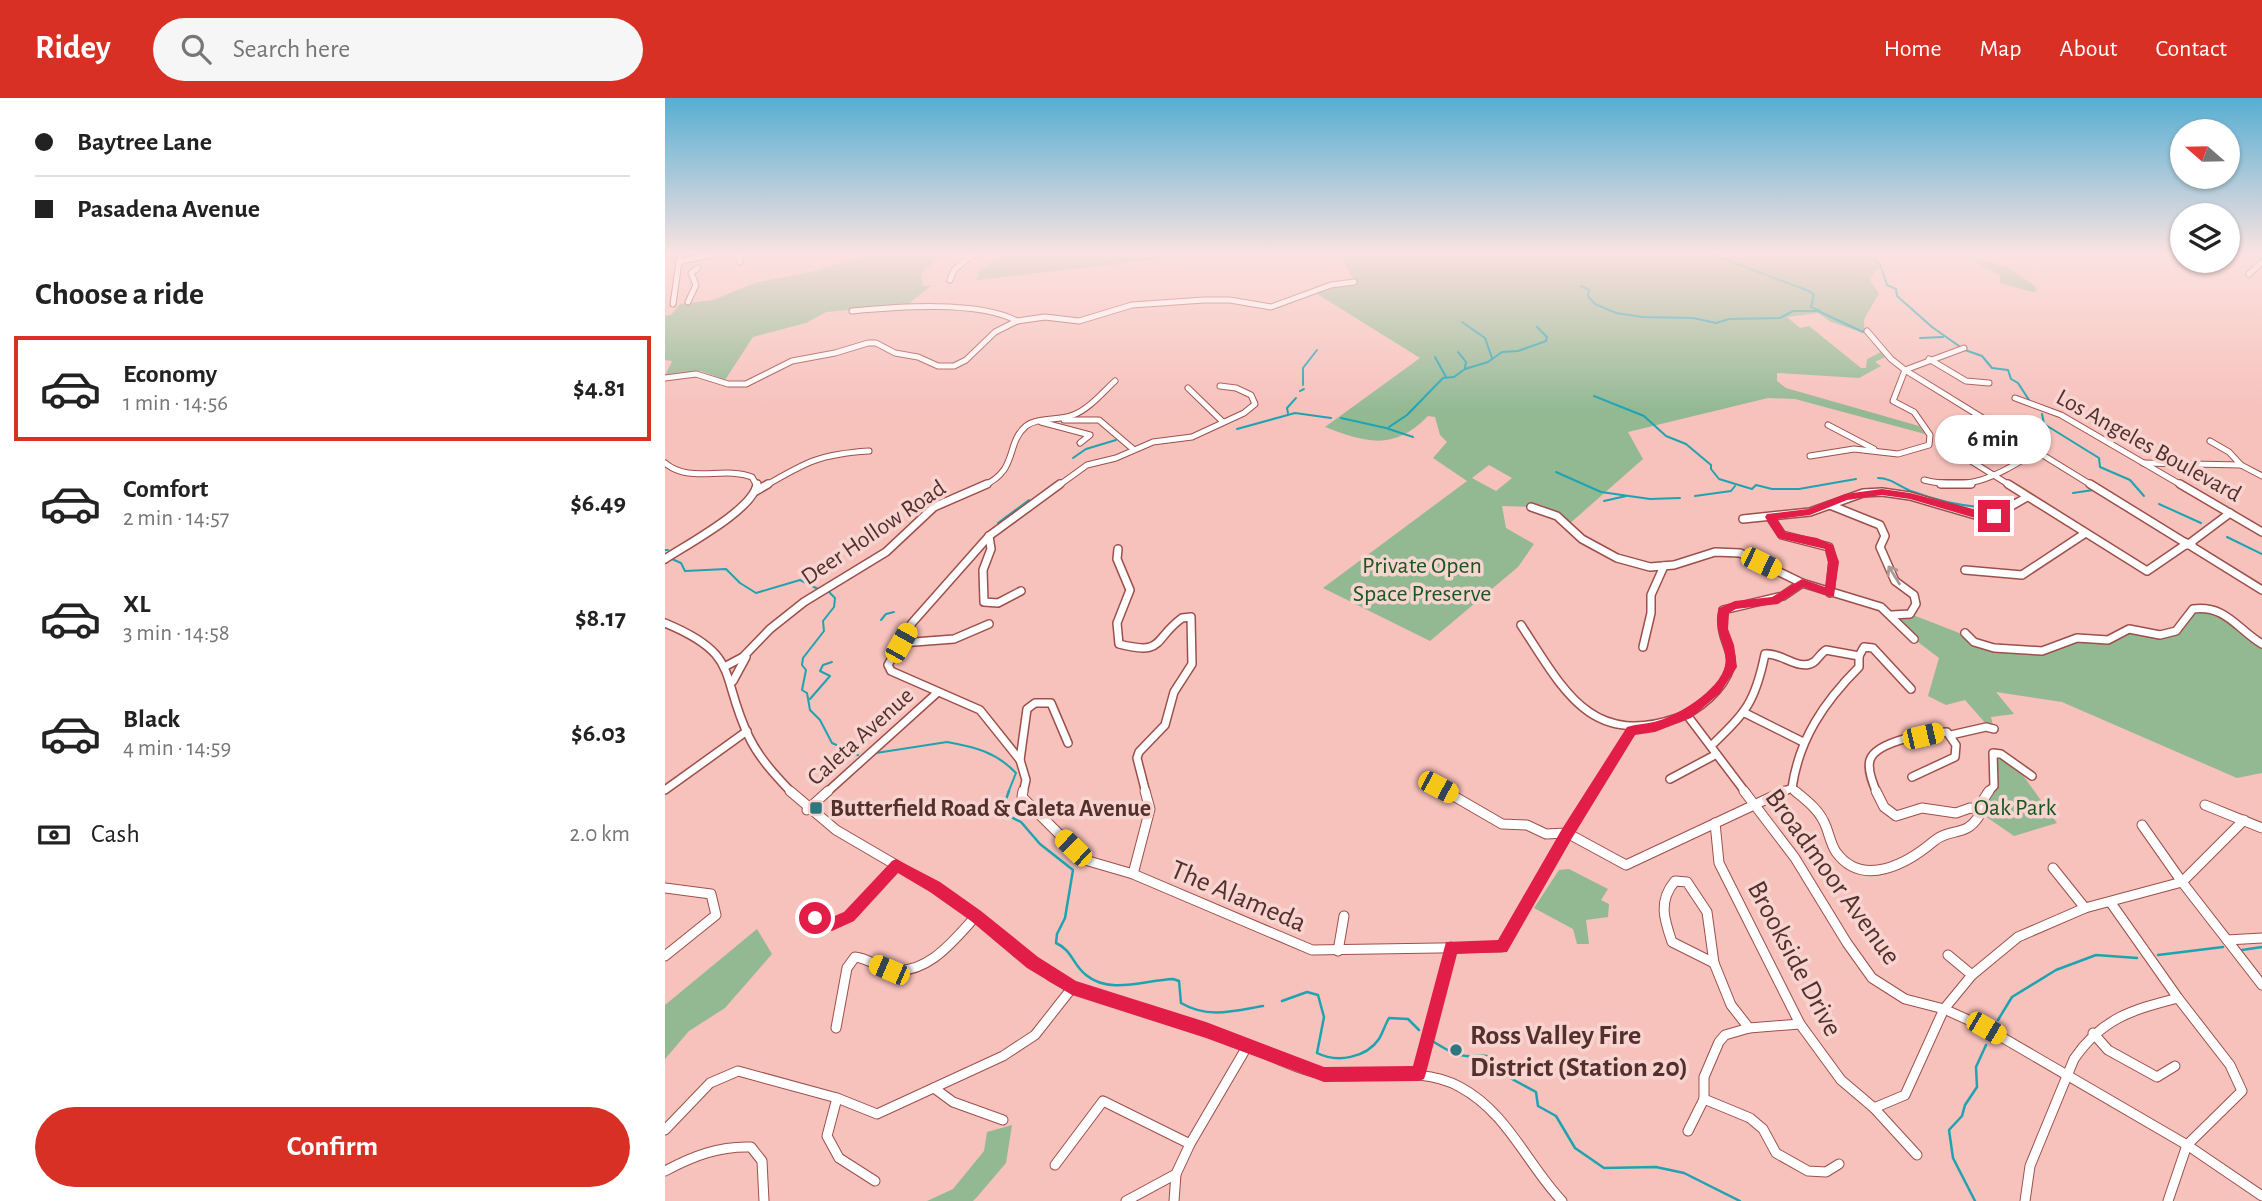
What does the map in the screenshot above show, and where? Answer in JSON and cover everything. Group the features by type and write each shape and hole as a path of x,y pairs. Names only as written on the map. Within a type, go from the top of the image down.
{"street":[{"path":"852,311 905,306"},
{"path":"924,306 1004,314 1017,321"},
{"path":"665,379 701,375 723,383 746,384 792,361 835,353 868,342 938,366 954,366 966,360 995,332 1017,321 1045,317 1079,321 1127,306"},
{"path":"1867,331 1891,359 1905,370 2262,590"},
{"path":"1828,425 1892,456 1908,455 1929,445 1930,435 1914,412 1893,401 1905,370 1964,348"},
{"path":"1929,359 1970,383 1989,383"},
{"path":"1059,419 1087,407 1115,381"},
{"path":"1020,760 980,710 888,669 901,643 919,614 989,536 1087,465 1116,458 1153,442 1192,437 1252,408 1255,401 1251,395 1236,388 1220,386"},
{"path":"1188,388 1223,422"},
{"name":"Los Angeles Boulevard","path":"2015,398 2061,415 2262,532"},
{"path":"1037,421 1099,420 1133,449"},
{"path":"1037,421 1090,435 1080,443"},
{"name":"Deer Hollow Road","path":"726,666 748,652 794,610 886,552 934,507 994,481 1006,469 1022,430 1037,421"},
{"path":"2210,440 2229,452 2241,464 2262,475"},
{"path":"1810,456 1836,450 1877,451"},
{"path":"665,559 743,505 756,491 773,484 807,461 838,453 869,451"},
{"path":"1924,480 1967,487 1994,476 2038,451"},
{"path":"1963,456 2147,571 2230,513"},
{"path":"665,463 671,469 688,474 740,472 755,480 756,491"},
{"path":"2140,463 2241,464"},
{"path":"1743,519 1810,512 1854,495 1882,492 1910,496 1975,515 1994,516 2027,498"},
{"path":"1830,505 1844,515 1880,525 1885,536 1880,547 1895,581 1913,595 1916,604 1910,614 1892,615"},
{"path":"1531,507 1557,516 1581,539 1617,558 1650,567 1664,566 1715,552 1740,553 1802,583 1881,607 1914,639"},
{"path":"1770,517 1782,535 1829,547 1833,562 1830,593"},
{"path":"1965,570 2022,575 2084,534"},
{"path":"989,536 991,548 983,570 983,602 988,605 996,604 1021,591"},
{"path":"1118,549 1117,559 1130,590 1121,606 1116,633 1119,644 1129,647 1157,646 1180,619 1191,617 1193,622 1190,636 1192,664 1174,692 1165,725 1139,752 1137,758 1150,809 1133,874"},
{"path":"1643,647 1651,613 1651,595 1664,566"},
{"path":"1521,625 1576,701 1603,721 1632,730 1655,727 1687,715 1716,690 1731,667 1728,645 1722,629 1723,611 1735,605 1774,601 1802,583"},
{"path":"1965,633 1973,642 1983,646 2042,651 2077,638 2108,640 2129,629 2160,635 2176,631 2193,609 2205,607 2228,614 2241,631 2262,644"},
{"path":"665,623 705,642 726,666 747,731 764,761 807,810 845,837 935,887 1033,962 1072,988 1248,1045 1324,1074 1419,1073 1457,1085 1478,1097 1510,1130 1552,1192 1562,1201"},
{"path":"901,643 954,639 989,624"},
{"path":"1793,788 1803,742 1832,695 1859,667 1859,656 1864,647 1873,648 1911,689"},
{"path":"1670,779 1713,751 1745,713 1759,683 1765,654 1775,653 1804,665 1814,663 1825,649 1859,656"},
{"name":"Deer Hollow Road","path":"733,681 748,652"},
{"name":"Caleta Avenue","path":"807,810 938,692"},
{"name":"The Alameda","path":"1068,743 1051,703 1035,703 1027,709 1020,760 1025,780 1022,797 1085,860 1133,874 1312,950 1338,951 1502,947 1567,833 1632,730"},
{"path":"1745,713 1803,742"},
{"name":"Broadmoor Avenue","path":"1687,715 1756,804 1872,978 1905,999 1944,1009 1986,1028 2187,1145 2262,1196"},
{"path":"1977,809 1970,808 1956,813 1922,808 1896,816 1882,803 1872,778 1870,759 1878,749 1941,732 1951,735 1986,727 1994,729"},
{"path":"665,790 747,731"},
{"path":"1912,776 1953,759 1957,747 1951,735"},
{"path":"1793,788 1824,820 1833,847 1842,860 1865,871 1888,869 1917,855 1943,834 1969,830 1979,817 1977,809 1983,797 1994,786 1993,753 2001,754 2032,776"},
{"path":"1438,787 1473,810 1502,824 1527,825 1546,834 1567,833 1626,865 1793,788"},
{"path":"2206,805 2262,828"},
{"path":"1874,1108 1905,1095 1944,1009 1972,975 2018,937 2085,908 2182,882 2244,820"},
{"name":"Brookside Drive","path":"1715,823 1719,863 1800,1024 1840,1080 1874,1108 1917,1155"},
{"path":"2142,825 2182,882 2262,985"},
{"path":"815,918 832,924 849,917 896,865"},
{"path":"2053,868 2085,908"},
{"path":"1714,963 1672,942 1661,902 1665,890 1675,881 1687,882 1707,912 1714,963 1731,1005 1749,1028"},
{"path":"665,888 711,894 716,915 665,956"},
{"path":"2111,903 2178,998 2230,1065 2242,1091 2187,1145 2168,1201"},
{"path":"836,1028 847,968 855,957 863,956 889,970 912,969 936,958 976,916"},
{"path":"1338,951 1344,916"},
{"path":"2227,940 2262,937"},
{"path":"1419,1073 1451,947"},
{"path":"1948,955 1972,975"},
{"path":"665,1129 710,1083 738,1071 837,1098 877,1114 1003,1056 1035,1035 1072,988"},
{"path":"2025,1201 2030,1166 2074,1059 2093,1033 2126,1012 2178,998"},
{"path":"1688,1131 1704,1098 1704,1077 1719,1042 1725,1035 1749,1028 1800,1024"},
{"path":"2093,1033 2108,1051 2157,1077 2175,1066"},
{"path":"1174,1201 1176,1174 1190,1144 1248,1045"},
{"path":"935,1088 953,1102 1003,1120"},
{"path":"837,1098 827,1136 838,1158 875,1181"},
{"path":"1704,1098 1750,1118 1763,1129 1776,1153 1808,1171 1826,1172 1839,1164"},
{"path":"1055,1166 1103,1101 1190,1144"},
{"path":"665,1171 693,1156 729,1145 751,1147 762,1161 764,1201"},
{"path":"1126,1201 1176,1174"}],"green space":[{"path":"678,306 890,306 826,312 806,323 753,337 725,380 701,371 665,376 672,361 665,360 665,316 671,315"},
{"name":"Private Open Space Preserve","path":"1337,306 1872,306 1865,319 1864,333 1831,322 1818,313 1787,317 1800,328 1809,326 1861,368 1866,368 1867,359 1881,352 1885,357 1875,362 1881,366 1859,378 1777,373 1777,381 1786,388 1919,426 1925,434 1795,399 1768,398 1628,432 1643,459 1568,525 1531,507 1502,506 1506,528 1534,544 1518,567 1430,641 1323,588 1467,481 1433,458 1447,442 1440,435 1435,417 1428,416 1403,435 1380,441 1354,437 1325,427 1420,358","holes":["1489,465 1512,478 1496,491 1472,478"]},
{"path":"2193,609 2222,611 2262,644 2262,773 2237,778 2062,702 1996,692 2014,714 1991,717 1993,726 1987,725 1965,700 1946,705 1928,696 1939,658 1914,639 1897,620 1913,615 1967,636 1975,643 2042,651 2071,639 2101,640 2129,629 2160,635 2176,631"},
{"name":"Oak Park","path":"1993,753 2020,771 2057,823 2014,836 1985,816 1982,811 1985,803 1998,789"},
{"path":"1569,869 1608,889 1601,900 1609,904 1608,917 1586,920 1589,944 1577,944 1573,929 1534,908 1559,870"},
{"path":"757,929 772,954 725,1008 689,1031 665,1059 665,1005"},
{"path":"1012,1125 1006,1163 973,1201 927,1201 953,1189 984,1151 987,1132"}],"waterway":[{"path":"1601,306 1616,313 1642,317 1693,318 1716,323 1729,319 1780,318 1793,311 1818,311 1863,332"},
{"path":"1811,306 1820,311"},
{"path":"1909,306 1959,346"},
{"path":"1462,322 1485,338 1492,358"},
{"path":"1389,427 1407,415 1443,378 1454,377 1465,369 1488,362 1502,352 1518,351 1546,341 1547,337 1537,327"},
{"path":"1920,338 1943,337"},
{"path":"1303,385 1303,368 1317,350"},
{"path":"1965,350 1982,356 1992,368 2008,370 2011,379 2018,383 2029,400"},
{"path":"1458,352 1466,362 1465,368"},
{"path":"1435,357 1446,377"},
{"path":"1300,391 1304,389"},
{"path":"1594,396 1644,416 1666,436 1686,444 1711,465 1719,479 1752,489 1756,485 1772,489 1799,489 1856,479"},
{"path":"1288,413 1287,408 1296,398"},
{"path":"1237,429 1295,413 1331,418"},
{"path":"2042,414 2044,424 2099,458 2100,467 2130,480 2144,496"},
{"path":"1341,418 1413,437"},
{"path":"1073,458 1086,449 1116,440"},
{"path":"1556,472 1601,492 1650,499 1680,498"},
{"path":"1878,478 1930,497 1979,507"},
{"path":"1695,496 1731,491 1735,486"},
{"path":"2073,493 2093,490"},
{"path":"1604,501 1626,496"},
{"path":"998,523 1029,500"},
{"path":"2159,504 2201,523"},
{"path":"2227,537 2262,554"},
{"path":"672,559 681,563 685,571 726,569 740,583 756,593 800,580 818,589"},
{"path":"828,591 835,598 834,607 823,621 824,631 803,658 802,665 806,670 802,690 807,693 810,710 820,720 832,743 858,755"},
{"path":"881,620 886,614 894,612"},
{"path":"810,699 830,676 820,671 823,665 832,662"},
{"path":"876,753 947,742 976,748 993,755 1016,773 1008,793"},
{"path":"1009,791 1005,802 1009,807 1007,815 1021,822 1040,844 1073,870 1065,918 1057,934 1056,943 1066,950 1086,975 1095,981 1117,985 1173,979 1179,981 1181,1003 1201,1011 1221,1012 1263,1006"},
{"path":"2158,955 2223,947"},
{"path":"2242,950 2262,947"},
{"path":"1998,1020 2012,997 2056,970 2096,955 2137,958"},
{"path":"1282,1001 1307,992 1318,995 1324,1017 1317,1053 1333,1058 1351,1057 1367,1051 1379,1039 1389,1018 1408,1019 1419,1030"},
{"path":"1434,1042 1457,1054 1494,1058 1501,1073 1536,1092 1538,1106 1556,1116 1575,1148 1604,1168 1656,1167 1684,1173 1740,1201"},
{"path":"1975,1201 1953,1158 1949,1130 1962,1116 1965,1105 1977,1087 1976,1067 1986,1045"}],"place":[{"name":"Butterfield Road & Caleta Avenue","path":"816,808"},
{"name":"Ross Valley Fire District (Station 20)","path":"1456,1050"}],"route":[{"path":"815,918 832,924 849,917 896,865 935,887 1033,962 1072,988 1206,1030 1324,1074 1419,1073 1451,947 1502,947 1567,833 1632,730 1655,727 1687,715 1716,690 1731,667 1728,645 1722,629 1723,611 1735,605 1774,601 1802,583 1830,593 1833,562 1829,547 1782,535 1770,517 1810,512 1845,497 1882,492 1910,496 1975,515 1994,516"}]}
